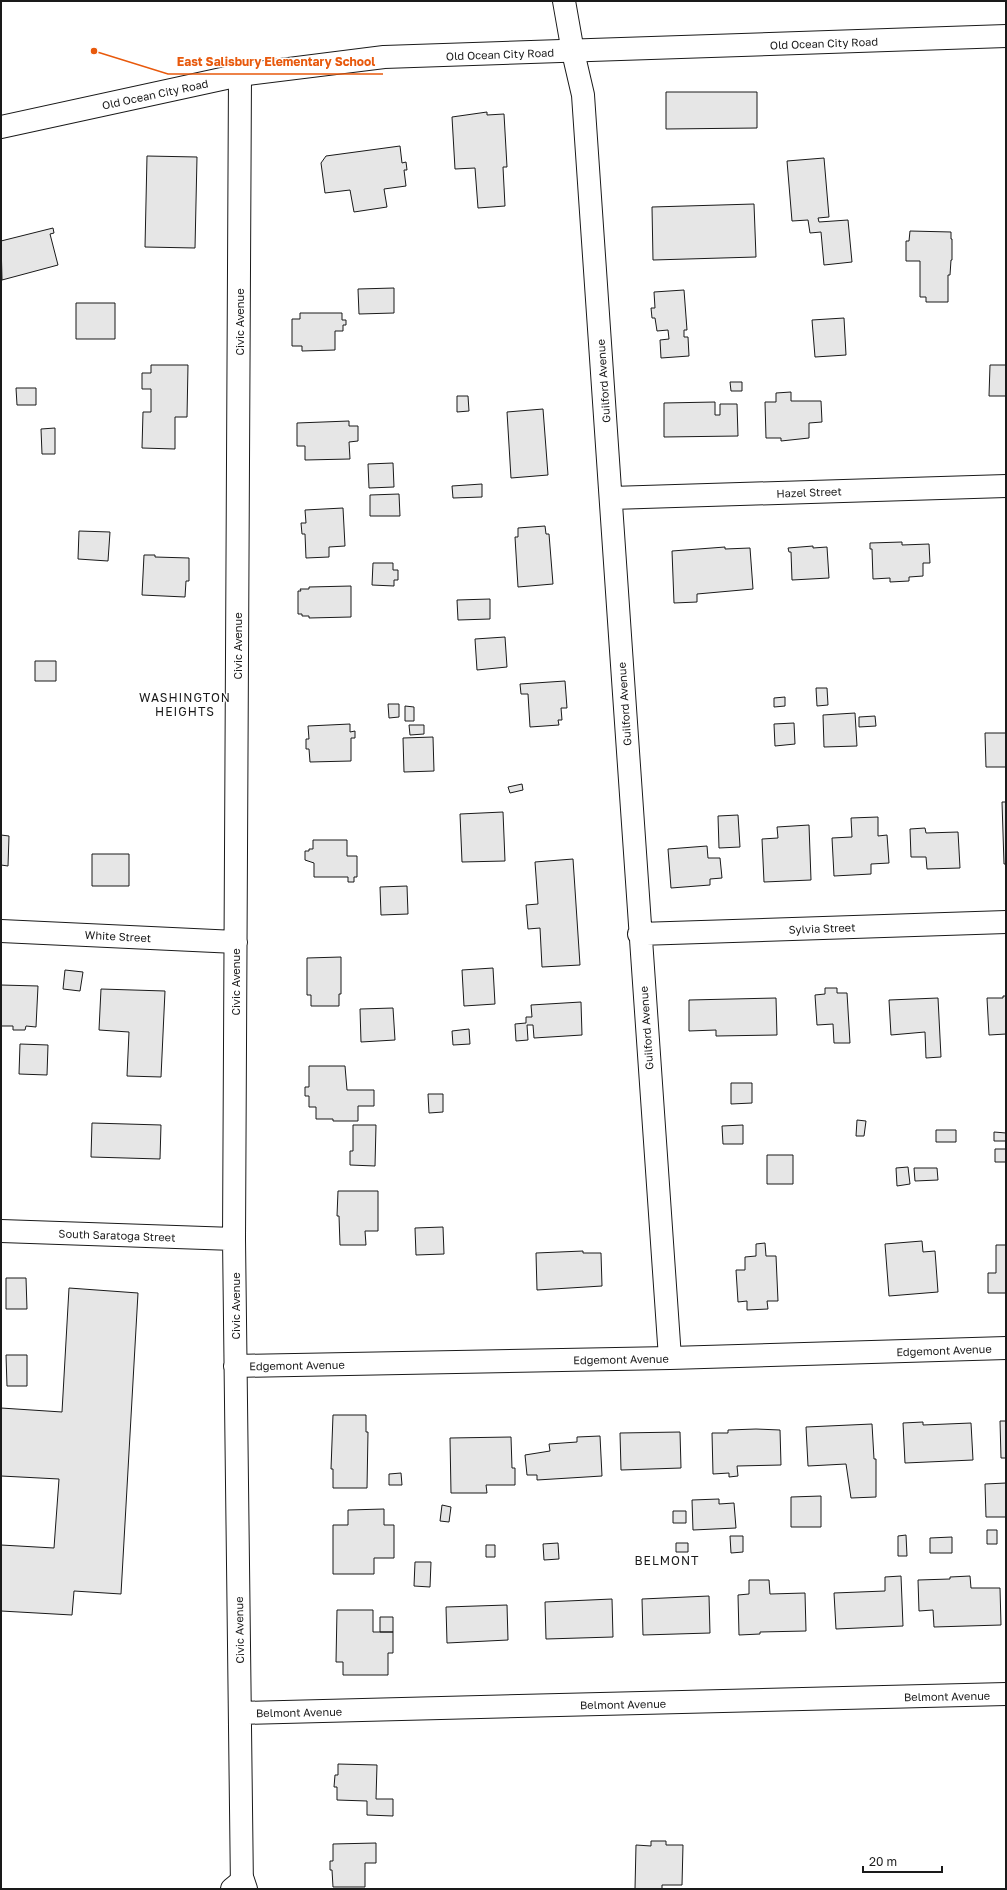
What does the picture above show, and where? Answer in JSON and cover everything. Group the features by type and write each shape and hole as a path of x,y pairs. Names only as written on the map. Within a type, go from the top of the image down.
{"street":[{"name":"Guilford Avenue","path":"564,1 573,52 583,95 639,934 670,1358"},
{"name":"Old Ocean City Road","path":"1,127 240,75 384,57 573,52 1006,36"},
{"name":"Civic Avenue","path":"240,75 234,1239 241,1887"},
{"name":"Hazel Street","path":"611,498 1006,486"},
{"name":"Sylvia Street","path":"639,934 1006,922"},
{"name":"White Street","path":"1,931 236,942"},
{"name":"South Saratoga Street","path":"1,1231 234,1239"},
{"name":"Edgemont Avenue","path":"235,1366 670,1358 1006,1348"},
{"name":"Belmont Avenue","path":"240,1713 1006,1694"}],"building":[{"path":"666,92 757,92 757,128 666,129"},
{"path":"487,112 487,115 504,114 507,167 503,167 505,206 478,208 475,168 455,169 452,117"},
{"path":"400,146 402,163 406,162 407,170 404,170 406,186 384,189 387,207 354,212 350,190 325,193 321,163 326,156"},
{"path":"147,156 197,157 195,248 145,247"},
{"path":"824,158 829,217 818,218 819,222 848,220 852,262 824,265 821,232 810,233 808,220 792,221 787,161"},
{"path":"754,204 756,257 653,260 652,207"},
{"path":"53,228 54,233 50,234 58,265 2,280 1,241"},
{"path":"910,231 951,232 952,260 950,275 948,275 948,302 926,302 926,297 920,297 920,261 906,261 906,241 909,241"},
{"path":"394,288 394,313 359,314 358,289"},
{"path":"684,290 687,330 684,330 684,337 688,337 689,356 661,358 660,340 669,339 668,330 657,331 655,318 652,318 651,308 655,308 654,292"},
{"path":"76,303 115,303 115,339 76,339"},
{"path":"300,313 342,313 342,320 346,320 346,325 343,325 343,331 335,331 335,350 302,351 302,346 292,346 292,319 300,319"},
{"path":"844,318 846,355 815,357 812,320"},
{"path":"151,365 188,365 187,417 175,417 175,449 142,448 143,412 151,412 151,389 142,389 142,373 151,373"},
{"path":"990,365 1006,365 1006,396 989,396"},
{"path":"730,382 742,382 742,391 731,391"},
{"path":"16,388 36,388 36,405 17,405"},
{"path":"791,392 791,401 821,401 822,422 809,423 809,438 781,441 781,438 766,438 765,402 776,402 776,393"},
{"path":"457,396 468,396 469,411 457,412"},
{"path":"715,402 715,415 720,415 720,404 737,404 738,436 664,437 664,403"},
{"path":"543,409 548,475 511,478 507,412"},
{"path":"349,421 349,426 358,426 358,441 349,442 350,459 305,460 305,446 297,446 297,423"},
{"path":"55,428 55,454 42,454 41,429"},
{"path":"393,463 394,487 369,488 368,464"},
{"path":"482,484 482,497 453,498 452,486"},
{"path":"399,494 400,516 370,516 370,495"},
{"path":"343,508 345,546 329,547 329,557 306,558 305,534 302,534 301,523 306,523 305,510"},
{"path":"545,526 546,534 549,534 553,584 518,587 515,537 518,537 518,528"},
{"path":"79,531 110,532 108,561 78,559"},
{"path":"902,542 902,545 929,544 930,563 923,563 923,576 909,577 909,581 890,582 890,578 873,579 872,549 870,549 870,543"},
{"path":"813,546 813,548 827,547 829,578 792,580 791,552 789,552 788,548"},
{"path":"725,547 725,549 750,548 753,589 697,594 697,602 674,603 672,551"},
{"path":"144,555 155,555 155,557 189,558 189,581 186,581 185,597 142,595"},
{"path":"373,563 393,563 393,570 398,570 398,580 394,580 394,586 372,585"},
{"path":"351,586 351,617 309,618 309,616 302,616 302,614 298,614 298,591 301,591 300,589 309,589 309,587"},
{"path":"490,599 490,619 458,620 457,600"},
{"path":"505,637 507,667 477,670 475,639"},
{"path":"35,661 56,661 56,681 35,681"},
{"path":"565,681 567,708 561,708 562,720 558,720 559,725 530,727 528,694 521,694 520,684"},
{"path":"816,688 827,688 828,705 817,706"},
{"path":"785,697 785,706 774,707 774,698"},
{"path":"388,704 399,704 399,717 389,718"},
{"path":"405,706 414,707 414,721 405,721"},
{"path":"855,713 857,746 824,747 823,715"},
{"path":"875,716 876,726 859,727 859,717"},
{"path":"794,723 795,744 775,746 774,724"},
{"path":"350,724 350,732 355,731 355,738 351,738 351,761 310,762 309,749 306,749 306,739 309,739 308,726"},
{"path":"409,725 424,725 424,734 410,735"},
{"path":"985,733 1006,733 1006,767 986,767"},
{"path":"433,737 434,771 404,772 403,738"},
{"path":"522,784 523,790 510,793 508,787"},
{"path":"1002,802 1006,802 1006,864 1004,864"},
{"path":"503,812 505,861 462,862 460,814"},
{"path":"738,815 740,847 719,848 718,816"},
{"path":"878,817 878,836 887,835 889,863 871,864 871,874 834,876 832,838 852,837 851,818"},
{"path":"809,825 811,880 764,882 762,839 778,838 777,827"},
{"path":"925,828 926,833 958,832 960,868 927,869 926,857 911,857 910,829"},
{"path":"1,835 9,836 8,866 1,865"},
{"path":"313,840 347,840 347,856 357,856 357,877 354,877 354,882 348,882 348,877 314,877 314,863 305,860 305,851 313,849"},
{"path":"707,846 708,858 720,858 722,878 710,879 710,885 671,888 668,849"},
{"path":"92,854 129,854 129,886 92,886"},
{"path":"573,859 580,965 542,967 540,928 528,929 526,905 538,904 535,862"},
{"path":"407,886 408,914 381,915 380,887"},
{"path":"341,957 341,994 339,994 339,1006 311,1006 311,995 307,995 307,958"},
{"path":"493,968 495,1004 464,1006 462,970"},
{"path":"65,970 83,972 80,991 63,989"},
{"path":"1,985 38,986 36,1027 26,1026 25,1030 13,1030 13,1026 1,1026"},
{"path":"825,988 837,988 837,993 847,993 850,1043 834,1043 833,1024 817,1025 815,995 825,994"},
{"path":"101,989 165,991 161,1077 127,1076 129,1032 99,1030"},
{"path":"1003,996 1006,996 1006,1034 989,1035 987,998 1003,998"},
{"path":"776,998 777,1035 716,1036 716,1030 689,1031 689,1000"},
{"path":"938,998 941,1057 926,1058 925,1032 891,1035 889,1000"},
{"path":"581,1002 582,1035 534,1038 533,1025 527,1025 528,1040 516,1041 515,1024 526,1023 526,1017 532,1017 531,1005"},
{"path":"393,1008 395,1040 361,1042 360,1009"},
{"path":"469,1029 470,1044 453,1045 452,1031"},
{"path":"20,1044 48,1045 47,1075 19,1074"},
{"path":"309,1066 345,1066 347,1090 374,1090 374,1106 358,1106 358,1121 316,1119 316,1107 309,1107 309,1096 305,1096 305,1087 309,1087"},
{"path":"731,1083 752,1083 752,1103 731,1104"},
{"path":"428,1094 443,1094 443,1112 429,1113"},
{"path":"857,1120 866,1121 864,1136 856,1136"},
{"path":"92,1123 161,1125 160,1159 91,1157"},
{"path":"353,1125 376,1125 375,1166 350,1165 350,1151 353,1151"},
{"path":"743,1125 743,1144 723,1144 722,1126"},
{"path":"936,1130 956,1130 956,1142 936,1142"},
{"path":"994,1132 1006,1133 1006,1141 994,1141"},
{"path":"995,1149 1006,1149 1006,1162 995,1162"},
{"path":"767,1155 793,1155 793,1184 767,1184"},
{"path":"908,1167 910,1184 897,1186 896,1168"},
{"path":"914,1168 937,1168 938,1180 915,1181"},
{"path":"338,1191 378,1191 378,1231 365,1231 366,1245 340,1245 339,1216 337,1216"},
{"path":"443,1227 444,1254 416,1255 415,1228"},
{"path":"922,1241 923,1252 935,1251 938,1292 889,1296 885,1244"},
{"path":"765,1243 766,1256 776,1256 778,1301 767,1301 768,1309 747,1310 747,1301 738,1302 736,1270 745,1270 745,1257 756,1256 756,1244"},
{"path":"996,1245 1006,1245 1006,1293 988,1293 988,1273 996,1273"},
{"path":"583,1251 583,1253 601,1253 602,1286 537,1290 536,1253"},
{"path":"6,1278 26,1278 27,1309 6,1309"},
{"path":"69,1288 138,1293 121,1594 74,1591 72,1615 1,1611 1,1545 54,1548 59,1479 1,1476 1,1408 62,1412"},
{"path":"6,1355 27,1355 27,1386 7,1386"},
{"path":"333,1415 366,1415 366,1432 368,1432 367,1488 333,1488 333,1469 331,1469"},
{"path":"1000,1421 1006,1421 1006,1458 1001,1458"},
{"path":"923,1422 923,1425 971,1423 973,1460 905,1463 903,1423"},
{"path":"872,1424 874,1459 876,1459 876,1497 851,1498 846,1464 808,1466 806,1427"},
{"path":"728,1430 780,1430 781,1465 737,1466 738,1476 729,1477 729,1473 713,1474 712,1433 728,1433"},
{"path":"680,1432 681,1468 621,1470 620,1433"},
{"path":"600,1436 602,1476 537,1480 537,1475 527,1475 525,1455 550,1451 549,1444 577,1442 577,1437"},
{"path":"511,1437 512,1468 515,1468 515,1485 486,1485 487,1493 451,1493 450,1438"},
{"path":"401,1473 402,1485 389,1485 389,1474"},
{"path":"1006,1483 1006,1517 986,1517 985,1484"},
{"path":"821,1496 821,1527 791,1527 791,1497"},
{"path":"719,1499 719,1504 734,1503 736,1528 693,1530 692,1500"},
{"path":"442,1505 451,1507 449,1522 440,1521"},
{"path":"384,1509 384,1525 394,1525 394,1558 374,1558 374,1574 333,1574 333,1525 348,1525 348,1510"},
{"path":"673,1511 686,1511 686,1523 673,1523"},
{"path":"987,1530 997,1530 997,1544 987,1544"},
{"path":"906,1535 907,1556 898,1556 898,1536"},
{"path":"730,1536 743,1536 743,1552 731,1553"},
{"path":"952,1537 952,1553 930,1553 930,1538"},
{"path":"558,1543 559,1559 544,1560 543,1544"},
{"path":"676,1543 688,1543 688,1552 676,1552"},
{"path":"486,1545 495,1545 495,1557 486,1557"},
{"path":"415,1562 431,1562 430,1587 414,1586"},
{"path":"901,1576 903,1626 836,1629 834,1593 885,1591 885,1577"},
{"path":"970,1576 971,1588 1000,1588 1001,1625 934,1627 933,1610 919,1611 918,1580 950,1579 950,1577"},
{"path":"749,1580 769,1580 770,1594 805,1593 806,1631 760,1632 760,1634 739,1635 738,1595 749,1594"},
{"path":"709,1596 710,1633 643,1635 642,1599"},
{"path":"612,1599 613,1637 546,1639 545,1602"},
{"path":"507,1605 508,1640 447,1643 446,1607"},
{"path":"337,1610 373,1610 373,1632 393,1632 393,1653 388,1653 388,1675 343,1675 343,1662 336,1662"},
{"path":"380,1617 393,1617 393,1632 380,1632"},
{"path":"338,1764 377,1765 376,1799 393,1799 393,1816 367,1815 367,1801 337,1800 337,1787 334,1787 335,1775 338,1775"},
{"path":"651,1841 666,1841 666,1845 683,1845 682,1885 662,1885 662,1889 635,1889 636,1845 651,1846"},
{"path":"376,1843 376,1863 365,1863 365,1887 333,1887 330,1861 333,1861 333,1844"}],"place":[{"name":"East Salisbury Elementary School","path":"94,51"}],"district":[{"name":"WASHINGTON HEIGHTS","path":"185,704"},
{"name":"BELMONT","path":"667,1560"}]}
